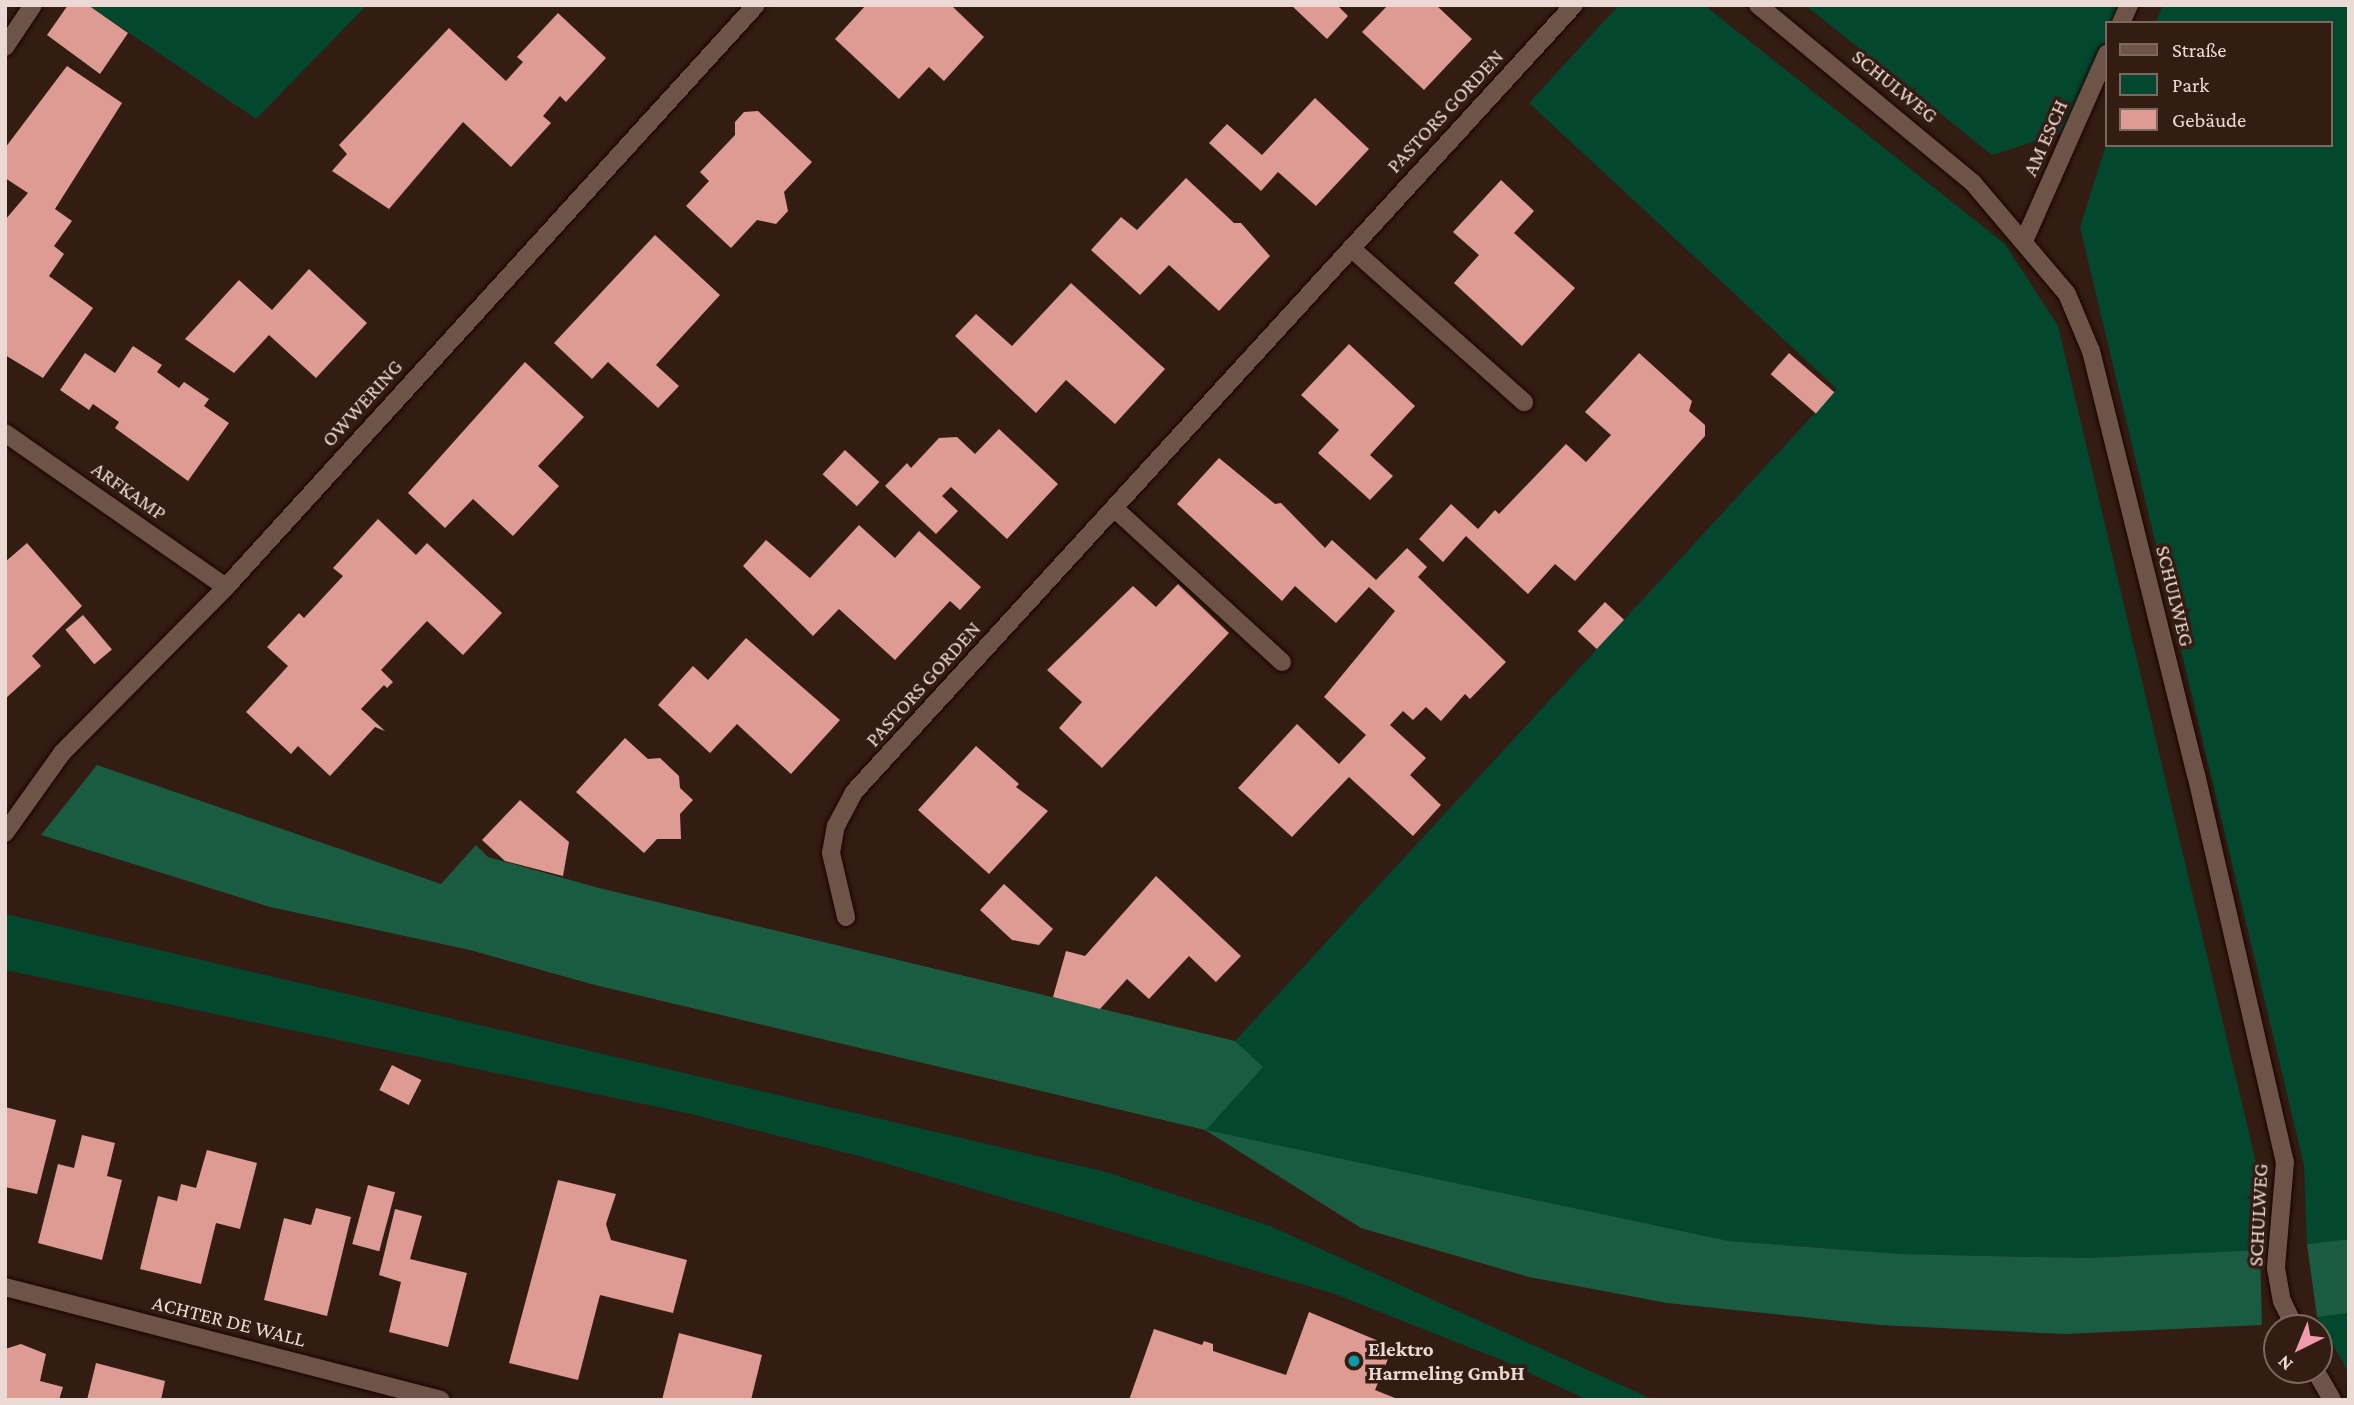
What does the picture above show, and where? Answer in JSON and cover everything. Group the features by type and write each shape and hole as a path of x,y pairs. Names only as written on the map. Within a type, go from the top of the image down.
{"street":[{"path":"5,47 33,5"},
{"name":"OWWERING","path":"5,833 62,754 226,587 756,5"},
{"name":"PASTORS GORDEN","path":"846,917 831,853 836,826 854,793 1574,5"},
{"name":"SCHULWEG","path":"1758,5 1919,134 1973,183 2067,294 2091,351 2169,664 2285,1162 2276,1268 2282,1301 2288,1314"},
{"path":"2122,21 2129,5"},
{"name":"AM ESCH","path":"2024,241 2106,56"},
{"path":"1351,248 1524,402"},
{"name":"ARFKAMP","path":"5,432 226,587"},
{"path":"1114,508 1282,662"},
{"name":"ACHTER DE WALL","path":"5,1287 441,1400"},
{"path":"2323,1384 2332,1400"}],"green space":[{"path":"88,5 367,5 256,119"},
{"path":"1619,5 1704,5 2005,244 2058,326 2258,1171 2260,1250 2086,1258 1901,1254 1729,1241 1205,1130 1262,1067 1235,1041 1837,389 1529,103"},
{"path":"1805,5 2127,5 2120,21 2106,21 2106,52 2071,130 1992,155"},
{"path":"2163,5 2349,5 2349,1239 2307,1244 2304,1165 2080,227 2106,145 2333,147 2333,21 2156,21"},
{"path":"97,765 441,884 476,845 488,857 599,888 1235,1041 1263,1067 1206,1130 1729,1241 1901,1254 2086,1258 2260,1250 2262,1325 2065,1334 1880,1325 1667,1303 1529,1277 1361,1228 1205,1130 595,985 470,950 270,907 41,835"},
{"path":"6,914 1106,1172 1270,1226 1654,1400 1588,1400 1499,1359 1332,1293 863,1157 691,1114 5,970"},
{"path":"2349,1239 2349,1313 2317,1314 2307,1244"},
{"path":"2349,1313 2349,1373 2333,1345 2333,1315"}],"building":[{"path":"68,5 88,5 128,33 100,74 47,35"},
{"path":"866,5 951,5 984,37 944,81 929,67 899,99 835,39"},
{"path":"1291,5 1337,5 1348,16 1327,39"},
{"path":"1388,5 1436,5 1472,39 1424,90 1362,32"},
{"path":"558,13 606,58 566,102 560,96 543,116 551,123 511,167 463,122 389,209 332,171 347,154 339,145 449,28 506,81 523,62 517,57"},
{"path":"67,66 122,103 55,209 72,221 54,246 64,254 49,276 93,308 43,378 5,355 5,220 28,193 5,178 5,148"},
{"path":"1315,98 1369,149 1316,206 1278,172 1261,191 1209,143 1227,124 1262,155"},
{"path":"758,111 812,162 784,192 788,211 776,224 757,220 731,248 686,206 709,181 700,172 735,135 735,122 744,112"},
{"path":"1186,178 1234,223 1241,223 1270,256 1219,311 1169,265 1140,295 1091,250 1121,217 1137,230"},
{"path":"1501,180 1534,211 1514,233 1575,288 1522,346 1454,283 1479,255 1453,232"},
{"path":"655,235 720,295 656,365 679,386 658,408 608,362 592,379 554,343"},
{"path":"309,269 367,323 316,378 269,335 234,373 185,339 239,280 272,310"},
{"path":"1071,283 1165,369 1115,424 1066,380 1036,413 955,336 976,314 1012,346"},
{"path":"1349,344 1415,406 1370,455 1393,476 1370,500 1318,453 1339,430 1301,395"},
{"path":"133,346 162,365 157,372 179,388 184,382 209,399 204,406 229,423 188,481 115,428 119,422 93,404 89,410 60,390 85,353 115,373"},
{"path":"1639,353 1692,401 1689,411 1705,425 1705,436 1575,581 1555,564 1528,594 1466,536 1443,562 1419,539 1451,504 1478,529 1495,510 1499,514 1566,444 1586,462 1611,435 1585,412"},
{"path":"1789,353 1834,392 1816,413 1771,374"},
{"path":"525,362 584,417 538,466 559,486 513,536 473,499 445,528 408,493"},
{"path":"999,429 1058,484 1007,539 951,487 942,496 958,511 936,534 885,486 907,463 911,468 939,438 957,437 975,454"},
{"path":"845,450 879,482 857,506 822,474"},
{"path":"1219,458 1275,504 1281,503 1325,548 1332,540 1376,580 1407,548 1427,567 1418,577 1506,662 1470,699 1465,694 1441,721 1426,707 1413,720 1403,711 1390,725 1426,758 1410,775 1441,805 1413,836 1349,777 1292,837 1238,788 1297,724 1339,764 1366,735 1324,697 1395,611 1369,587 1336,623 1295,586 1282,601 1177,504"},
{"path":"378,519 416,555 427,543 502,613 463,655 427,621 381,670 393,682 387,688 384,685 361,709 385,731 375,727 330,776 298,746 291,754 246,712 288,666 267,647 299,613 304,618 343,576 333,568"},
{"path":"859,525 895,558 919,531 981,587 960,610 950,601 895,660 839,609 813,636 743,566 766,540 810,578"},
{"path":"27,543 82,606 32,656 41,666 5,699 5,562"},
{"path":"1178,584 1229,633 1102,768 1059,728 1082,702 1047,670 1133,586 1156,607"},
{"path":"1605,602 1624,620 1597,649 1578,631"},
{"path":"83,615 112,649 94,664 65,630"},
{"path":"746,638 840,720 791,774 737,724 710,753 658,705 693,666 708,680"},
{"path":"625,738 648,759 660,758 679,776 680,788 693,800 680,814 681,839 657,839 644,853 576,792"},
{"path":"976,746 1019,784 1016,787 1048,811 989,874 918,810"},
{"path":"520,800 569,842 563,876 505,861 482,840"},
{"path":"1156,876 1241,956 1216,982 1189,956 1149,999 1127,979 1100,1009 1053,997 1066,951 1085,956"},
{"path":"1004,884 1053,929 1039,945 1012,940 980,910"},
{"path":"392,1065 421,1080 409,1105 379,1090"},
{"path":"5,1107 56,1120 37,1194 5,1187"},
{"path":"82,1135 115,1143 107,1176 122,1180 102,1260 38,1243 58,1164 74,1168"},
{"path":"207,1150 257,1163 240,1229 216,1223 201,1284 140,1269 158,1196 177,1201 181,1184 196,1188"},
{"path":"558,1180 616,1194 606,1224 611,1240 687,1260 673,1313 600,1295 578,1380 509,1363"},
{"path":"368,1185 395,1192 379,1251 352,1244"},
{"path":"316,1208 351,1217 327,1316 264,1300 284,1218 311,1225"},
{"path":"395,1209 422,1216 410,1259 467,1273 448,1347 389,1332 401,1282 379,1275"},
{"path":"1309,1312 1393,1347 1375,1390 1400,1400 1129,1400 1154,1329 1202,1345 1204,1341 1213,1344 1213,1351 1286,1375"},
{"path":"679,1333 762,1355 751,1400 662,1400"},
{"path":"21,1344 46,1354 40,1381 63,1387 59,1400 5,1400 5,1349"},
{"path":"96,1363 165,1381 161,1400 87,1400"}],"place":[{"name":"Elektro Harmeling GmbH","path":"1354,1361"}]}
